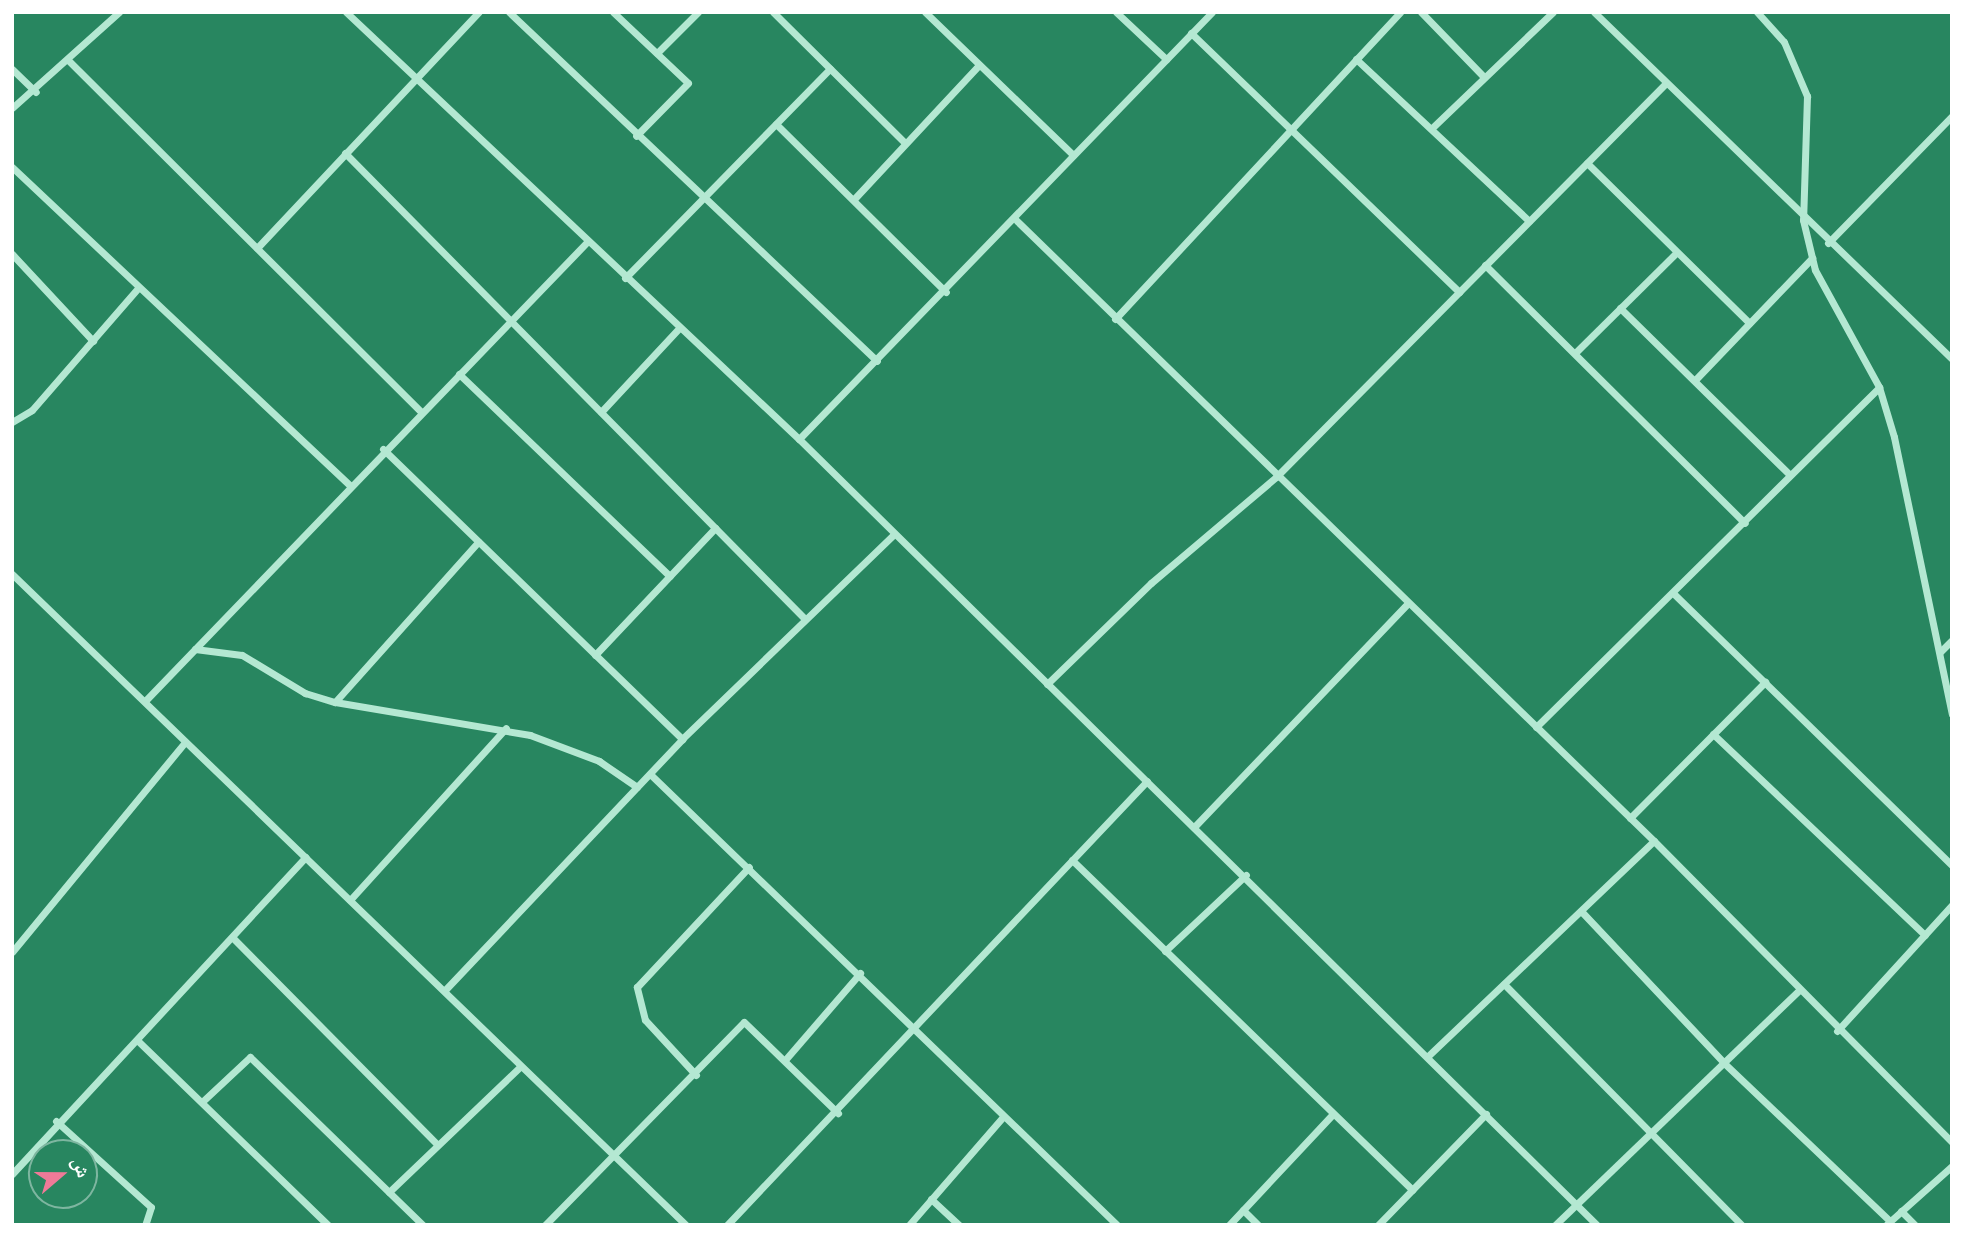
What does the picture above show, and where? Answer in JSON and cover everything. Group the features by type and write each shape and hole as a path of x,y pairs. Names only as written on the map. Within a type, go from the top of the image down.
{"street":[{"path":"12,108 36,92 119,12"},
{"path":"346,12 625,278 799,439 1147,781 1196,825 1597,1225"},
{"path":"257,248 414,77 479,12"},
{"path":"509,12 636,136 877,361"},
{"path":"612,12 657,53 688,88 636,136"},
{"path":"657,53 698,12"},
{"path":"773,12 904,142"},
{"path":"925,12 1073,155"},
{"path":"1116,12 1166,59"},
{"path":"799,439 1017,221 1073,155 1212,12"},
{"path":"1115,318 1289,128 1400,12"},
{"path":"1421,12 1482,75"},
{"path":"1433,127 1482,75 1553,12"},
{"path":"1594,12 1803,220 1952,359"},
{"path":"1757,12 1784,42 1807,96 1803,220 1812,258 1835,313 1879,387 1952,714"},
{"path":"1191,33 1459,292"},
{"path":"1356,59 1433,127 1529,221"},
{"path":"68,60 421,412"},
{"path":"855,198 904,142 979,65"},
{"path":"12,69 36,92"},
{"path":"625,278 830,69"},
{"path":"1048,684 1152,583 1276,477 1665,84"},
{"path":"1828,243 1952,116"},
{"path":"776,124 855,198 946,292"},
{"path":"345,153 804,618"},
{"path":"1587,163 1675,254 1749,323"},
{"path":"12,167 137,289 351,486"},
{"path":"1017,221 1276,477 1654,841 1838,1031 1952,1142"},
{"path":"145,701 351,486 383,449 512,322 587,242"},
{"path":"12,254 93,341"},
{"path":"1575,353 1675,254"},
{"path":"1696,379 1812,258"},
{"path":"1485,265 1745,523"},
{"path":"12,422 32,410 137,289"},
{"path":"1620,308 1696,379 1790,475"},
{"path":"601,412 679,328"},
{"path":"459,374 670,576"},
{"path":"1536,727 1745,523 1879,387"},
{"path":"383,449 682,739"},
{"path":"595,655 715,528"},
{"path":"445,990 682,739 804,618 894,534"},
{"path":"335,702 478,542"},
{"path":"12,573 686,1225"},
{"path":"1673,593 1952,865"},
{"path":"1196,825 1407,604"},
{"path":"1940,652 1952,640"},
{"path":"195,649 242,656 305,693 335,702 506,728 578,751 637,786"},
{"path":"1630,818 1765,682"},
{"path":"351,900 506,728"},
{"path":"1713,734 1925,935"},
{"path":"12,952 186,742"},
{"path":"650,774 860,973 912,1031 1117,1225"},
{"path":"727,1225 838,1112 1147,781"},
{"path":"1428,1056 1654,841"},
{"path":"12,1174 56,1121 137,1040 306,857"},
{"path":"1072,860 1412,1190"},
{"path":"696,1075 645,1020 637,987 749,867"},
{"path":"1165,951 1246,875"},
{"path":"1838,1031 1952,905"},
{"path":"1581,911 1724,1063 1888,1223 1952,1166"},
{"path":"233,938 438,1145"},
{"path":"785,1060 860,973"},
{"path":"1504,984 1742,1225"},
{"path":"1555,1225 1799,990"},
{"path":"545,1225 617,1156 745,1022 838,1112"},
{"path":"137,1040 204,1100 328,1225"},
{"path":"204,1100 250,1057 423,1225"},
{"path":"389,1192 521,1066"},
{"path":"1378,1225 1486,1114"},
{"path":"1228,1225 1332,1115"},
{"path":"909,1225 1003,1117"},
{"path":"56,1121 151,1207 145,1225"},
{"path":"932,1199 958,1225"},
{"path":"1243,1210 1258,1225"},
{"path":"1901,1211 1915,1225"}]}
